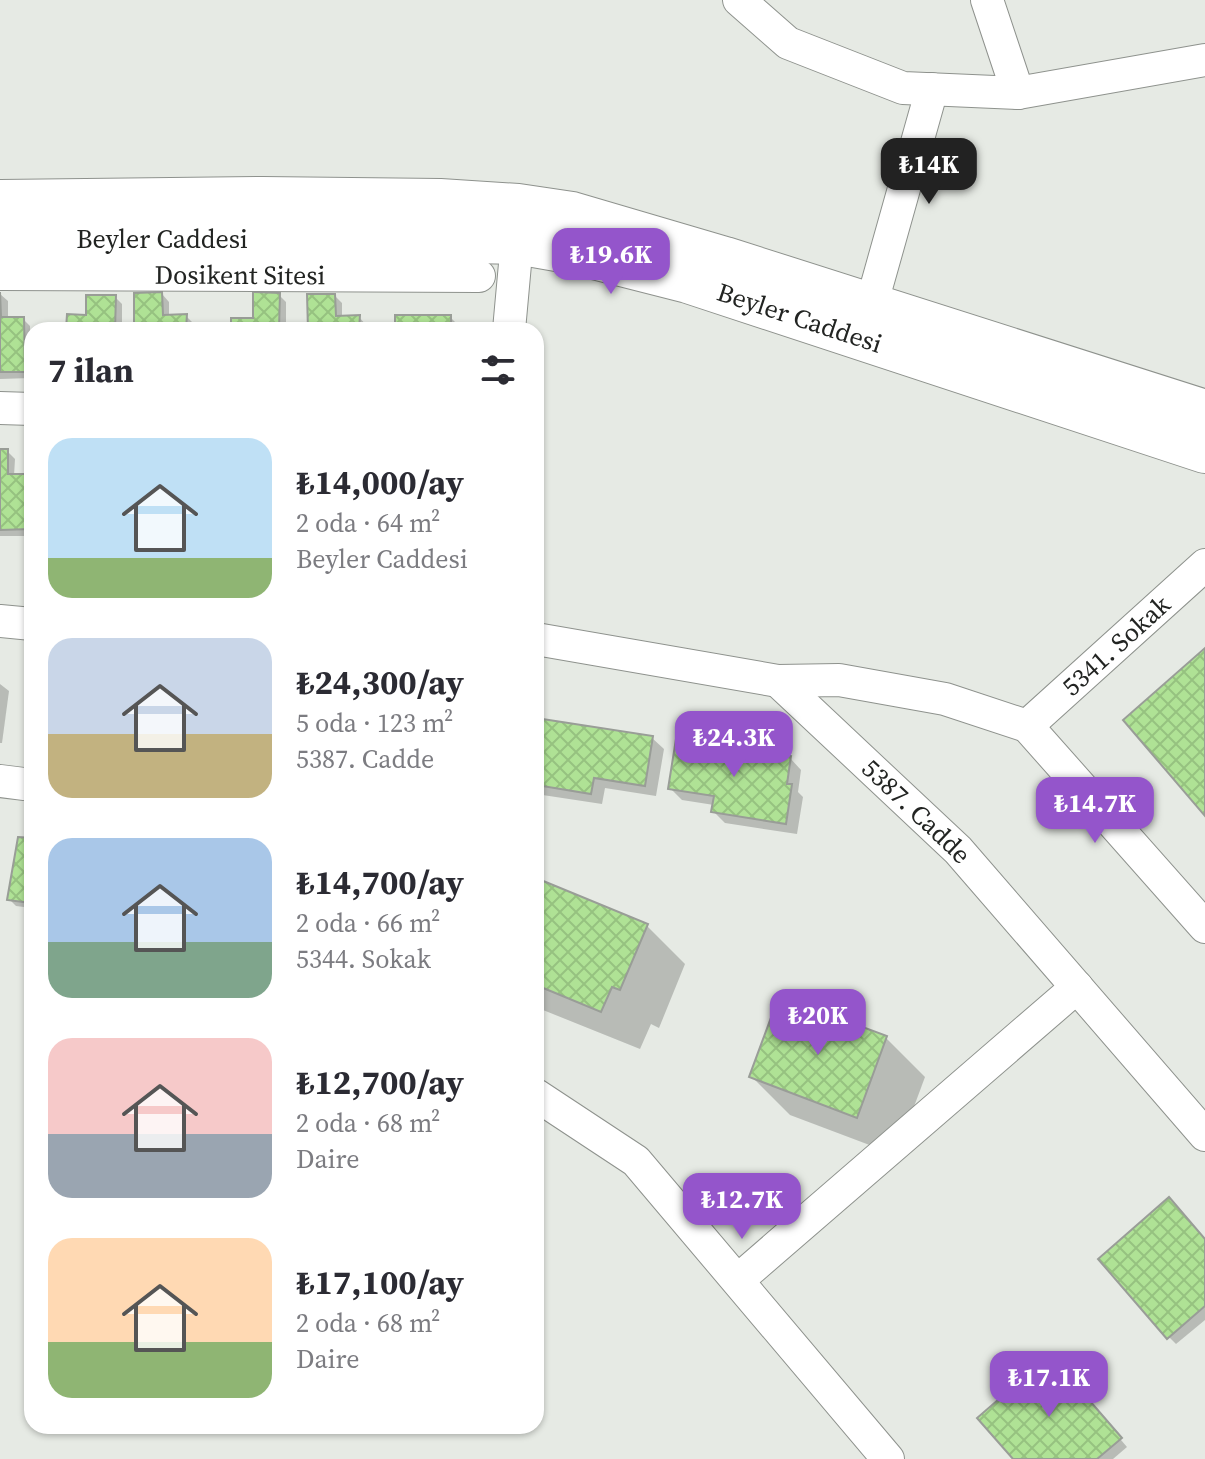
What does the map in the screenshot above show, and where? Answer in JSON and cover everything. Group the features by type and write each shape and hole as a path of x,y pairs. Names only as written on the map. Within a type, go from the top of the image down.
{"main road":[{"name":"Beyler Caddesi","path":"0,202 263,199 440,201 518,206 572,214 1205,412"},
{"name":"Beyler Caddesi","path":"0,239 517,242 574,252 688,281 1205,451"}],"street":[{"path":"739,0 788,43 903,88 1018,93 1205,60"},
{"path":"987,0 1018,93"},
{"path":"871,306 932,89"},
{"path":"510,322 517,242"},
{"name":"Dosikent Sitesi","path":"0,274 479,276"},
{"path":"0,408 24,409"},
{"name":"5341. Sokak","path":"1027,726 1205,565"},
{"path":"0,621 24,623"},
{"path":"544,640 778,681 839,680 945,699 1027,726 1205,927"},
{"name":"5387. Cadde","path":"778,681 958,850 1205,1135"},
{"path":"0,781 24,784"},
{"path":"738,1280 1077,987"},
{"path":"544,1100 636,1161 888,1459"}],"building":[{"path":"0,292 1,317 24,317 24,322 24,372 0,372"},
{"path":"162,292 163,315 187,314 186,322 134,322 134,293"},
{"path":"253,292 280,293 279,322 231,322 231,318 253,318"},
{"path":"307,294 335,294 336,316 360,315 360,322 308,322"},
{"path":"86,295 116,295 115,322 66,322 67,314 86,315"},
{"path":"395,315 451,315 451,322 395,322"},
{"path":"0,449 8,449 8,474 24,474 24,529 0,530"},
{"path":"1205,648 1205,816 1123,720"},
{"path":"544,719 653,736 645,786 594,778 591,794 544,786"},
{"path":"676,739 791,756 787,784 792,784 786,824 711,812 714,796 668,789"},
{"path":"18,837 24,837 24,902 7,900"},
{"path":"544,881 648,924 620,990 612,987 601,1012 544,988"},
{"path":"779,996 887,1036 857,1118 749,1077"},
{"path":"1169,1197 1205,1239 1205,1306 1167,1339 1098,1259"},
{"path":"1050,1355 1122,1438 1097,1459 1013,1459 977,1418"}]}
